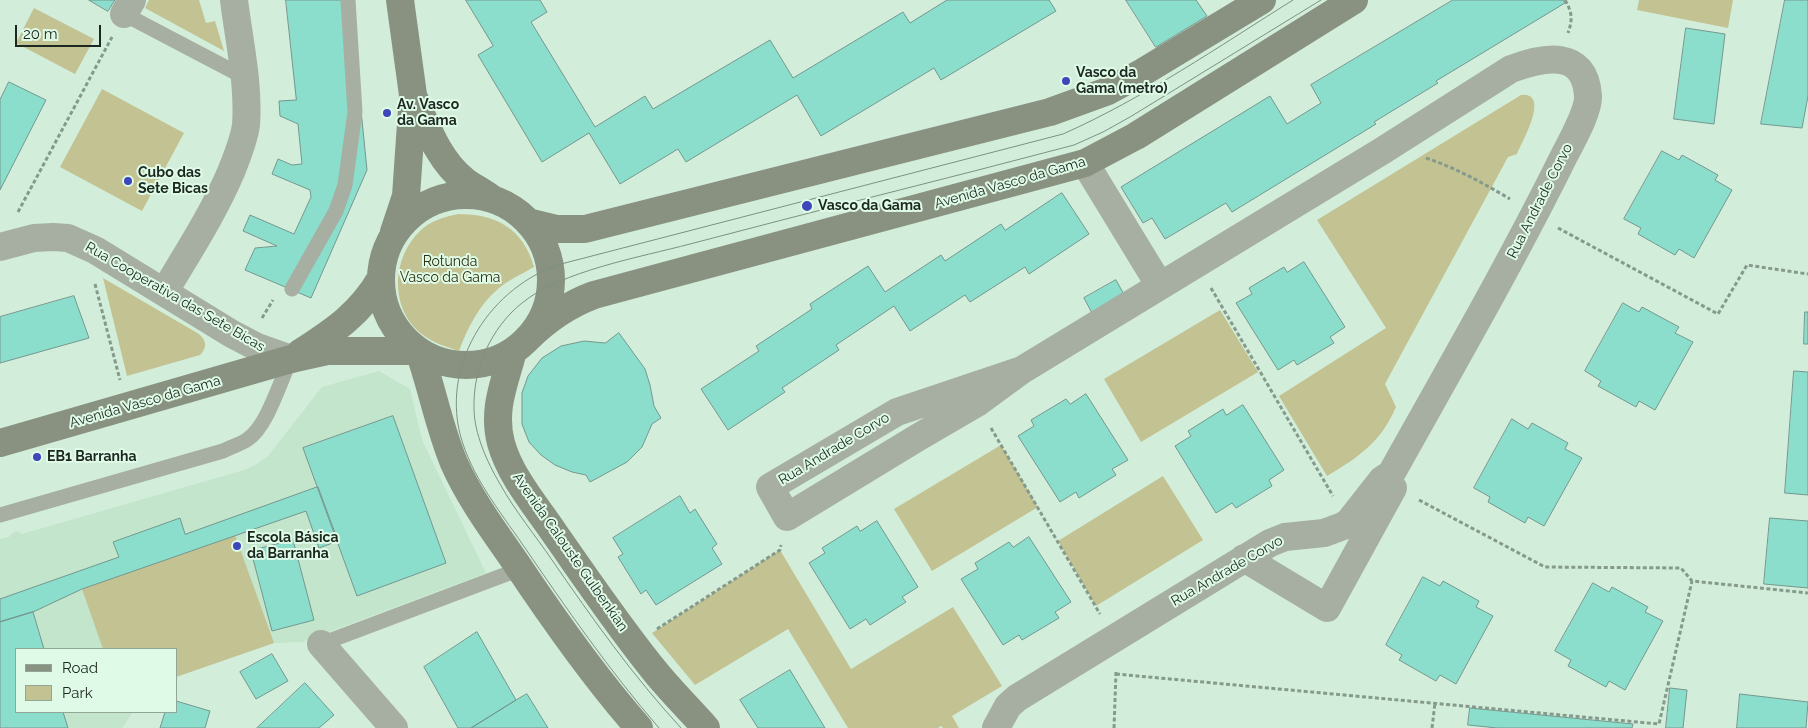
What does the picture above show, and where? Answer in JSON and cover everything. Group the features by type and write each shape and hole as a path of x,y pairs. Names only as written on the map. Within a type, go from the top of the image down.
{"main road":[{"path":"400,0 413,94 406,196 384,257 381,278 383,298 389,318 401,335 419,351 443,362 463,365 481,364 498,359 520,345 540,321 548,305 551,286 550,268 543,243 528,222 514,210 464,180 447,163 434,144 413,94"},
{"path":"528,222 557,229 585,229 1050,112 1108,91 1126,82 1262,0"},
{"name":"Avenida Vasco da Gama","path":"520,345 559,312 594,295 1086,163 1136,136 1354,0"},
{"path":"392,238 407,219 414,214 427,205 450,197 474,196 498,202"},
{"name":"Avenida Vasco da Gama","path":"291,359 350,318 373,292 381,278"},
{"name":"Avenida Calouste Gulbenkian","path":"520,345 503,382 498,412 498,428 502,444 513,471 580,570 658,675 706,728"},
{"name":"Avenida Vasco da Gama","path":"0,443 291,359 327,351 419,351"},
{"path":"419,351 430,382 444,438 455,464 487,521 601,680 639,728"}],"street":[{"path":"165,291 204,226 224,188 237,157 246,127 244,77 234,0"},
{"name":"Rua Andrade Corvo","path":"996,728 1008,706 1017,698 1244,558 1284,536 1324,533 1349,522 1382,480 1392,480 1535,215 1582,118 1588,98 1584,77 1576,65 1552,58 1532,61 1511,69 1382,151 1022,370 977,403 916,438 788,517 770,487 897,412 1022,370"},
{"path":"1086,163 1160,286"},
{"name":"Rua Cooperativa das Sete Bicas","path":"0,247 34,238 68,238 86,245 258,348 291,359"},
{"path":"1244,558 1327,608 1392,480"},
{"path":"321,644 394,728"}],"lane":[{"path":"292,289 336,211 345,185 355,112 348,0"},
{"path":"128,7 244,77"},
{"path":"0,515 223,451 240,443 255,433 263,420 291,359"},
{"path":"321,644 520,569"}],"path":[{"path":"14,220 128,7"},
{"path":"1382,151 1422,156 1444,164 1492,188 1535,215 1718,314 1748,265 1808,274"},
{"path":"86,245 127,407"},
{"path":"1197,264 1349,522"},
{"path":"248,342 282,284 292,289"},
{"path":"977,403 1114,639 1116,674 1114,728"},
{"path":"1392,480 1545,567 1681,568 1692,581 1808,593"},
{"path":"635,644 780,550 788,517"},
{"path":"1116,674 1659,724 1692,581"},
{"path":"1432,728 1435,703"}],"shaded area":[{"name":"Escola Básica da Barranha","path":"379,371 410,389 422,440 486,573 302,642 274,643 178,676 178,648 15,648 15,713 132,713 122,728 0,728 0,539 9,537 17,531 22,534 244,470 257,464 268,456 322,387"}],"green space":[{"path":"149,0 199,0 206,23 215,21 224,51 145,8"},
{"path":"1639,0 1733,0 1728,28 1637,10"},
{"path":"34,8 94,39 75,74 16,43"},
{"path":"102,89 184,133 142,211 60,167"},
{"path":"1521,95 1530,96 1534,101 1532,119 1528,129 1517,154 1508,157 1385,384 1396,407 1390,419 1368,448 1327,476 1279,396 1386,328 1317,220"},
{"name":"Rotunda Vasco da Gama","path":"458,214 496,220 506,226 523,242 534,267 506,283 491,295 474,318 459,351 432,341 418,331 402,308 398,281 404,254 420,231 438,220"},
{"path":"103,278 199,334 205,342 205,347 200,355 127,376"},
{"path":"1220,310 1258,372 1141,442 1104,379"},
{"path":"1001,445 1038,507 932,571 894,509"},
{"path":"1163,476 1203,540 1096,606 1058,541"},
{"path":"235,535 274,643 178,676 178,648 103,648 82,589"},
{"path":"780,550 851,669 953,607 1002,686 952,716 959,728 943,728 941,726 938,728 848,728 788,629 695,685 652,633"}],"building":[{"path":"89,0 115,0 108,11"},
{"path":"286,0 350,0 367,170 311,298 245,270 255,248 277,246 243,231 250,215 294,234 311,197 310,190 272,174 278,159 292,165 302,164 298,124 280,116 279,101 296,100"},
{"path":"466,0 540,0 547,12 531,22 595,127 645,96 653,109 770,40 793,78 903,12 910,23 947,0 1049,0 1056,11 941,80 934,68 821,136 797,95 686,162 678,149 620,184 589,133 542,162 478,55 493,46"},
{"path":"1126,0 1196,0 1207,16 1156,47"},
{"path":"1453,0 1563,0 1565,3 1436,81 1438,83 1374,122 1376,124 1232,212 1226,203 1165,239 1152,218 1143,223 1121,187 1270,96 1287,124 1321,103 1311,85"},
{"path":"1785,0 1808,0 1808,96 1802,128 1761,124"},
{"path":"1686,28 1725,34 1714,124 1674,119"},
{"path":"9,82 46,100 0,190 0,100"},
{"path":"1662,151 1679,160 1682,155 1718,175 1715,180 1732,190 1694,258 1679,249 1675,255 1638,234 1641,228 1624,219"},
{"path":"1062,193 1089,234 1029,274 1025,267 970,302 965,295 910,331 894,306 836,345 839,350 782,388 785,392 728,430 701,389 759,351 756,346 812,309 810,304 868,266 885,292 941,255 945,261 1001,224 1005,230"},
{"path":"1304,262 1345,327 1330,337 1334,343 1297,365 1294,360 1278,370 1236,303 1252,294 1249,288 1284,267 1287,272"},
{"path":"1116,280 1126,298 1094,317 1084,298"},
{"path":"74,296 89,338 0,363 0,317"},
{"path":"1623,303 1639,312 1642,307 1679,327 1675,333 1693,342 1655,410 1639,401 1636,407 1598,386 1601,381 1585,371"},
{"path":"1805,312 1808,312 1808,344 1804,344"},
{"path":"619,333 645,369 654,406 661,418 652,424 642,447 627,462 590,482 586,475 555,465 541,455 529,442 522,424 522,393 528,376 542,358 561,346 584,341 605,343"},
{"path":"1794,371 1808,372 1808,495 1785,493"},
{"path":"1086,394 1128,460 1112,469 1116,475 1079,498 1076,492 1060,502 1018,436 1034,426 1031,420 1066,399 1070,404"},
{"path":"1243,405 1284,470 1269,480 1272,486 1236,508 1232,503 1216,513 1175,446 1191,436 1188,431 1223,409 1226,415"},
{"path":"393,416 446,563 357,596 303,448"},
{"path":"1512,419 1528,429 1532,423 1568,443 1565,449 1582,458 1544,526 1528,517 1525,523 1488,502 1490,497 1474,488"},
{"path":"318,487 338,541 319,548 306,511 82,589 33,612 0,622 0,599 119,557 113,542 180,518 185,534"},
{"path":"680,496 690,513 695,509 717,544 712,548 722,564 656,605 646,590 641,594 618,557 623,554 613,538"},
{"path":"1770,518 1808,521 1808,588 1764,584"},
{"path":"877,521 918,587 902,597 906,602 870,625 866,619 850,629 809,563 825,553 822,548 857,526 860,531"},
{"path":"1029,537 1071,602 1055,612 1059,618 1022,640 1019,635 1003,645 961,579 978,569 975,563 1009,542 1013,547"},
{"path":"293,540 314,620 272,631 251,551"},
{"path":"1423,577 1440,586 1443,581 1479,601 1476,607 1493,616 1456,684 1440,675 1436,681 1399,660 1402,655 1386,645"},
{"path":"1593,583 1609,592 1612,587 1648,607 1645,612 1663,621 1625,690 1609,681 1606,687 1568,666 1571,660 1555,651"},
{"path":"33,612 44,648 15,648 15,713 63,713 68,728 0,728 0,622"},
{"path":"477,632 516,700 471,728 458,728 424,667"},
{"path":"272,654 288,681 256,699 240,672"},
{"path":"790,670 825,728 758,728 740,700"},
{"path":"305,683 334,715 319,728 257,728"},
{"path":"1670,688 1687,690 1683,728 1666,728"},
{"path":"527,694 548,728 471,728 516,700"},
{"path":"1740,694 1808,702 1806,728 1737,728"},
{"path":"178,702 210,711 205,728 160,728 165,713 178,713"},
{"path":"1470,708 1633,724 1632,728 1497,728 1468,725"}],"tram line":[{"path":"659,728 605,661 495,506 478,478 465,449 460,434 456,407 458,380 466,354 478,330 494,308 514,290 536,275 561,264 1063,134 1152,88 1293,0"},
{"path":"681,728 646,688 598,625 512,504 486,457 476,427 475,393 477,378 486,350 501,324 522,303 538,292 558,282 602,266 1074,145 1130,117 1321,0"}],"place":[{"name":"Vasco da Gama (metro)","path":"1066,81"},
{"name":"Av. Vasco da Gama","path":"387,113"},
{"name":"Cubo das Sete Bicas","path":"128,181"},
{"name":"Vasco da Gama","path":"807,206"},
{"name":"EB1 Barranha","path":"37,457"},
{"name":"Escola Básica da Barranha","path":"237,546"}]}
